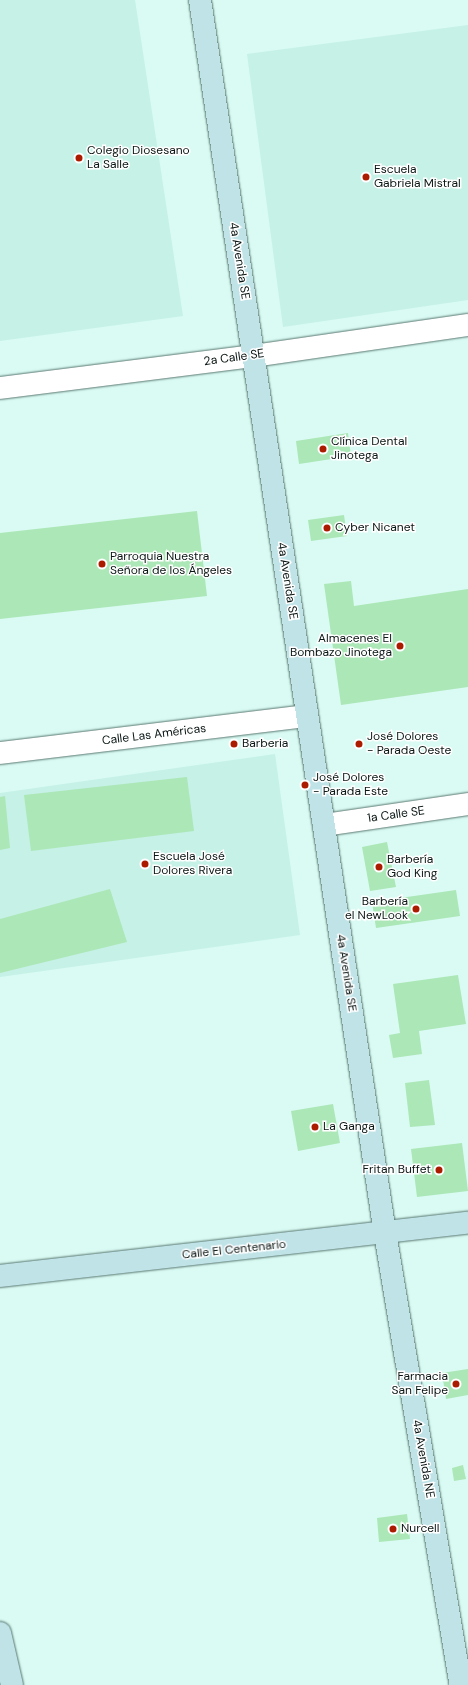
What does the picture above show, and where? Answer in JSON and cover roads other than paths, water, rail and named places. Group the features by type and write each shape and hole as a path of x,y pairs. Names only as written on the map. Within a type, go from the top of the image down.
{"street":[{"name":"4a Avenida SE","path":"200,0 385,1233"},
{"name":"2a Calle SE","path":"0,388 253,356 468,325"},
{"name":"Calle Las Américas","path":"0,752 308,716"},
{"name":"1a Calle SE","path":"324,825 468,804"},
{"name":"Calle El Centenario","path":"0,1276 468,1223"},
{"name":"4a Avenida NE","path":"385,1233 461,1685"},
{"path":"0,1633 12,1685"}],"place":[{"name":"Colegio Diosesano La Salle","path":"79,158"},
{"name":"Escuela Gabriela Mistral","path":"366,177"},
{"name":"Clínica Dental Jinotega","path":"323,449"},
{"name":"Cyber Nicanet","path":"327,528"},
{"name":"Parroquia Nuestra Señora de los Ángeles","path":"102,564"},
{"name":"Almacenes El Bombazo Jinotega","path":"400,646"},
{"name":"Barberia","path":"234,744"},
{"name":"José Dolores - Parada Oeste","path":"359,744"},
{"name":"José Dolores - Parada Este","path":"305,785"},
{"name":"Escuela José Dolores Rivera","path":"145,864"},
{"name":"Barbería God King","path":"379,867"},
{"name":"Barbería el NewLook","path":"416,909"},
{"name":"La Ganga","path":"315,1127"},
{"name":"Fritan Buffet","path":"439,1170"},
{"name":"Farmacia San Felipe","path":"456,1384"},
{"name":"Nurcell","path":"393,1529"}]}
